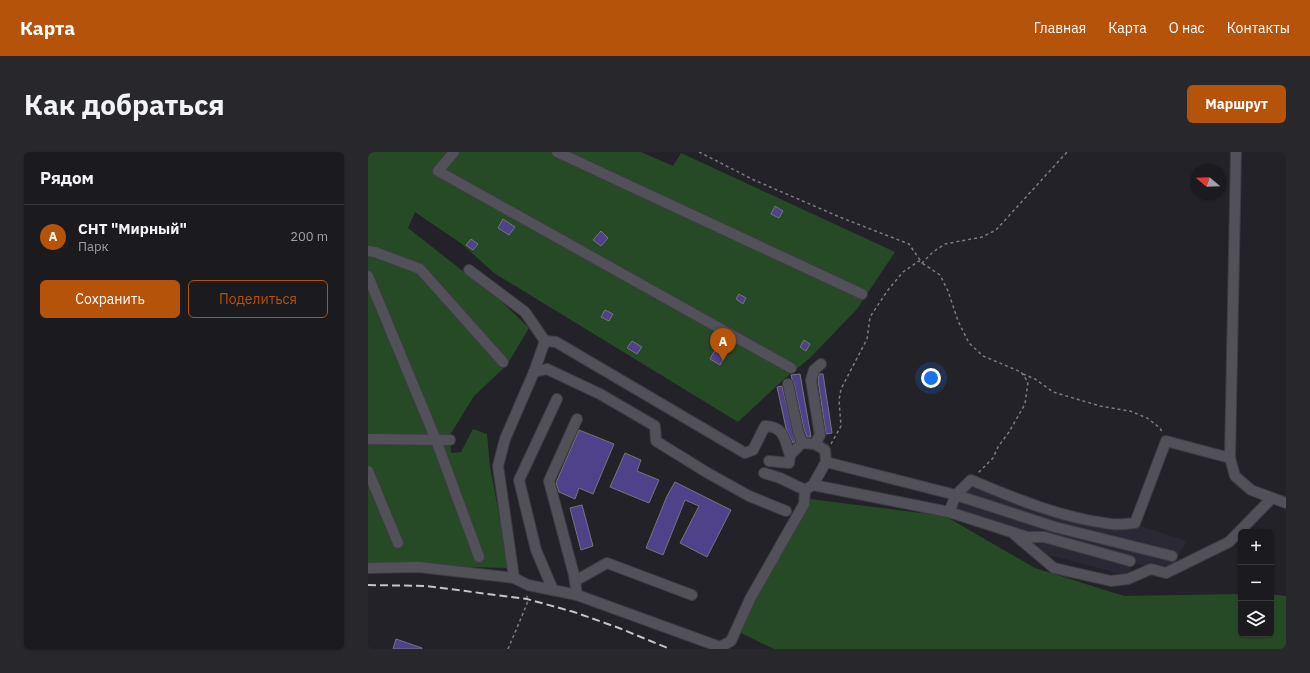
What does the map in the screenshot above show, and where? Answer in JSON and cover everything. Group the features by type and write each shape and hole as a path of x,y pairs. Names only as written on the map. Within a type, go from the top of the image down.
{"street":[{"path":"454,152 438,172 791,368"},
{"path":"557,152 862,294"},
{"path":"1236,152 1230,458 1235,476 1251,490 1286,504"},
{"path":"368,251 375,252 420,269 504,362"},
{"path":"469,270 525,312 545,341"},
{"path":"368,276 436,440 479,557"},
{"path":"514,578 498,466 505,439 534,372 545,341"},
{"path":"545,341 556,342 745,453 753,450 765,426 774,427 782,432 790,455 789,463 769,461"},
{"path":"368,568 419,567 514,578 528,585 577,595 720,647 731,641 750,600 804,504 809,487 826,462 825,450 818,439 811,380 814,370 821,364"},
{"path":"534,372 547,370 600,394 655,426 656,441 706,472 749,496 786,511"},
{"path":"788,384 802,443"},
{"path":"553,590 536,550 519,480 557,399"},
{"path":"577,419 549,481 575,581 577,595"},
{"path":"368,439 450,440"},
{"path":"790,455 802,443 818,439"},
{"path":"949,512 956,495 971,480 1065,516 1112,525 1135,523 1166,441 1230,458"},
{"path":"826,462 956,495 1055,527 1172,556"},
{"path":"368,471 398,543"},
{"path":"764,473 809,487 949,512 1027,537 1044,537 1130,561"},
{"path":"1012,532 1054,568 1111,581 1128,580 1151,569 1166,573 1229,542 1272,498"},
{"path":"575,581 607,563 692,595"}],"path":[{"path":"700,152 754,180 842,218 909,244 922,263 940,274 948,291 958,321 969,343 983,356 1035,379 1053,392 1100,406 1130,411 1148,418 1160,428 1166,441"},
{"path":"922,263 933,252 945,244 982,237 996,230 1067,152"},
{"path":"825,450 834,441 841,426 839,400 841,389 868,339 870,317 888,290 904,272 919,261 922,263"},
{"path":"971,480 993,458 1024,404 1028,382 1022,373"},
{"path":"508,649 526,604 528,585"}],"shaded area":[{"path":"972,485 1064,518 1138,525 1187,541 1168,571 1134,563 1128,576 1042,553 1030,540 954,510 957,498"}],"green space":[{"path":"368,152 641,152 673,166 681,153 895,252 857,309 810,358 783,380 738,422 494,273 462,244 415,212 408,228 501,301 529,328 507,365 474,396 450,435 451,453 461,452 473,429 487,434 490,467 503,535 507,568 368,564"},
{"path":"810,499 945,516 1035,568 1124,596 1238,594 1238,637 1274,637 1274,594 1286,596 1286,649 774,649 737,631"}],"building":[{"path":"775,206 783,211 779,218 771,214"},
{"path":"503,219 515,227 509,235 498,228"},
{"path":"601,231 608,238 601,246 593,240"},
{"path":"471,239 478,244 473,250 466,245"},
{"path":"739,294 746,298 743,304 736,299"},
{"path":"605,310 613,314 609,321 601,317"},
{"path":"804,340 810,344 806,351 800,347"},
{"path":"632,341 642,347 637,354 627,348"},
{"path":"716,348 726,354 720,365 710,359"},
{"path":"800,374 811,437 807,437 804,429 791,375"},
{"path":"819,374 823,374 832,433 826,434 818,380"},
{"path":"782,386 795,441 793,443 786,428 777,387"},
{"path":"579,430 614,444 593,494 579,488 575,499 559,492 556,483"},
{"path":"625,453 641,460 637,471 659,480 649,503 610,487"},
{"path":"675,482 731,510 707,557 680,543 699,506 685,500 663,555 646,548 667,496"},
{"path":"582,505 593,546 581,550 570,508"},
{"path":"396,639 422,648 422,649 393,649"}],"railway":[{"path":"368,585 426,586 527,599 574,612 619,628 670,649"}],"place":[{"name":"СНТ \"Мирный\"","path":"723,361"}]}
